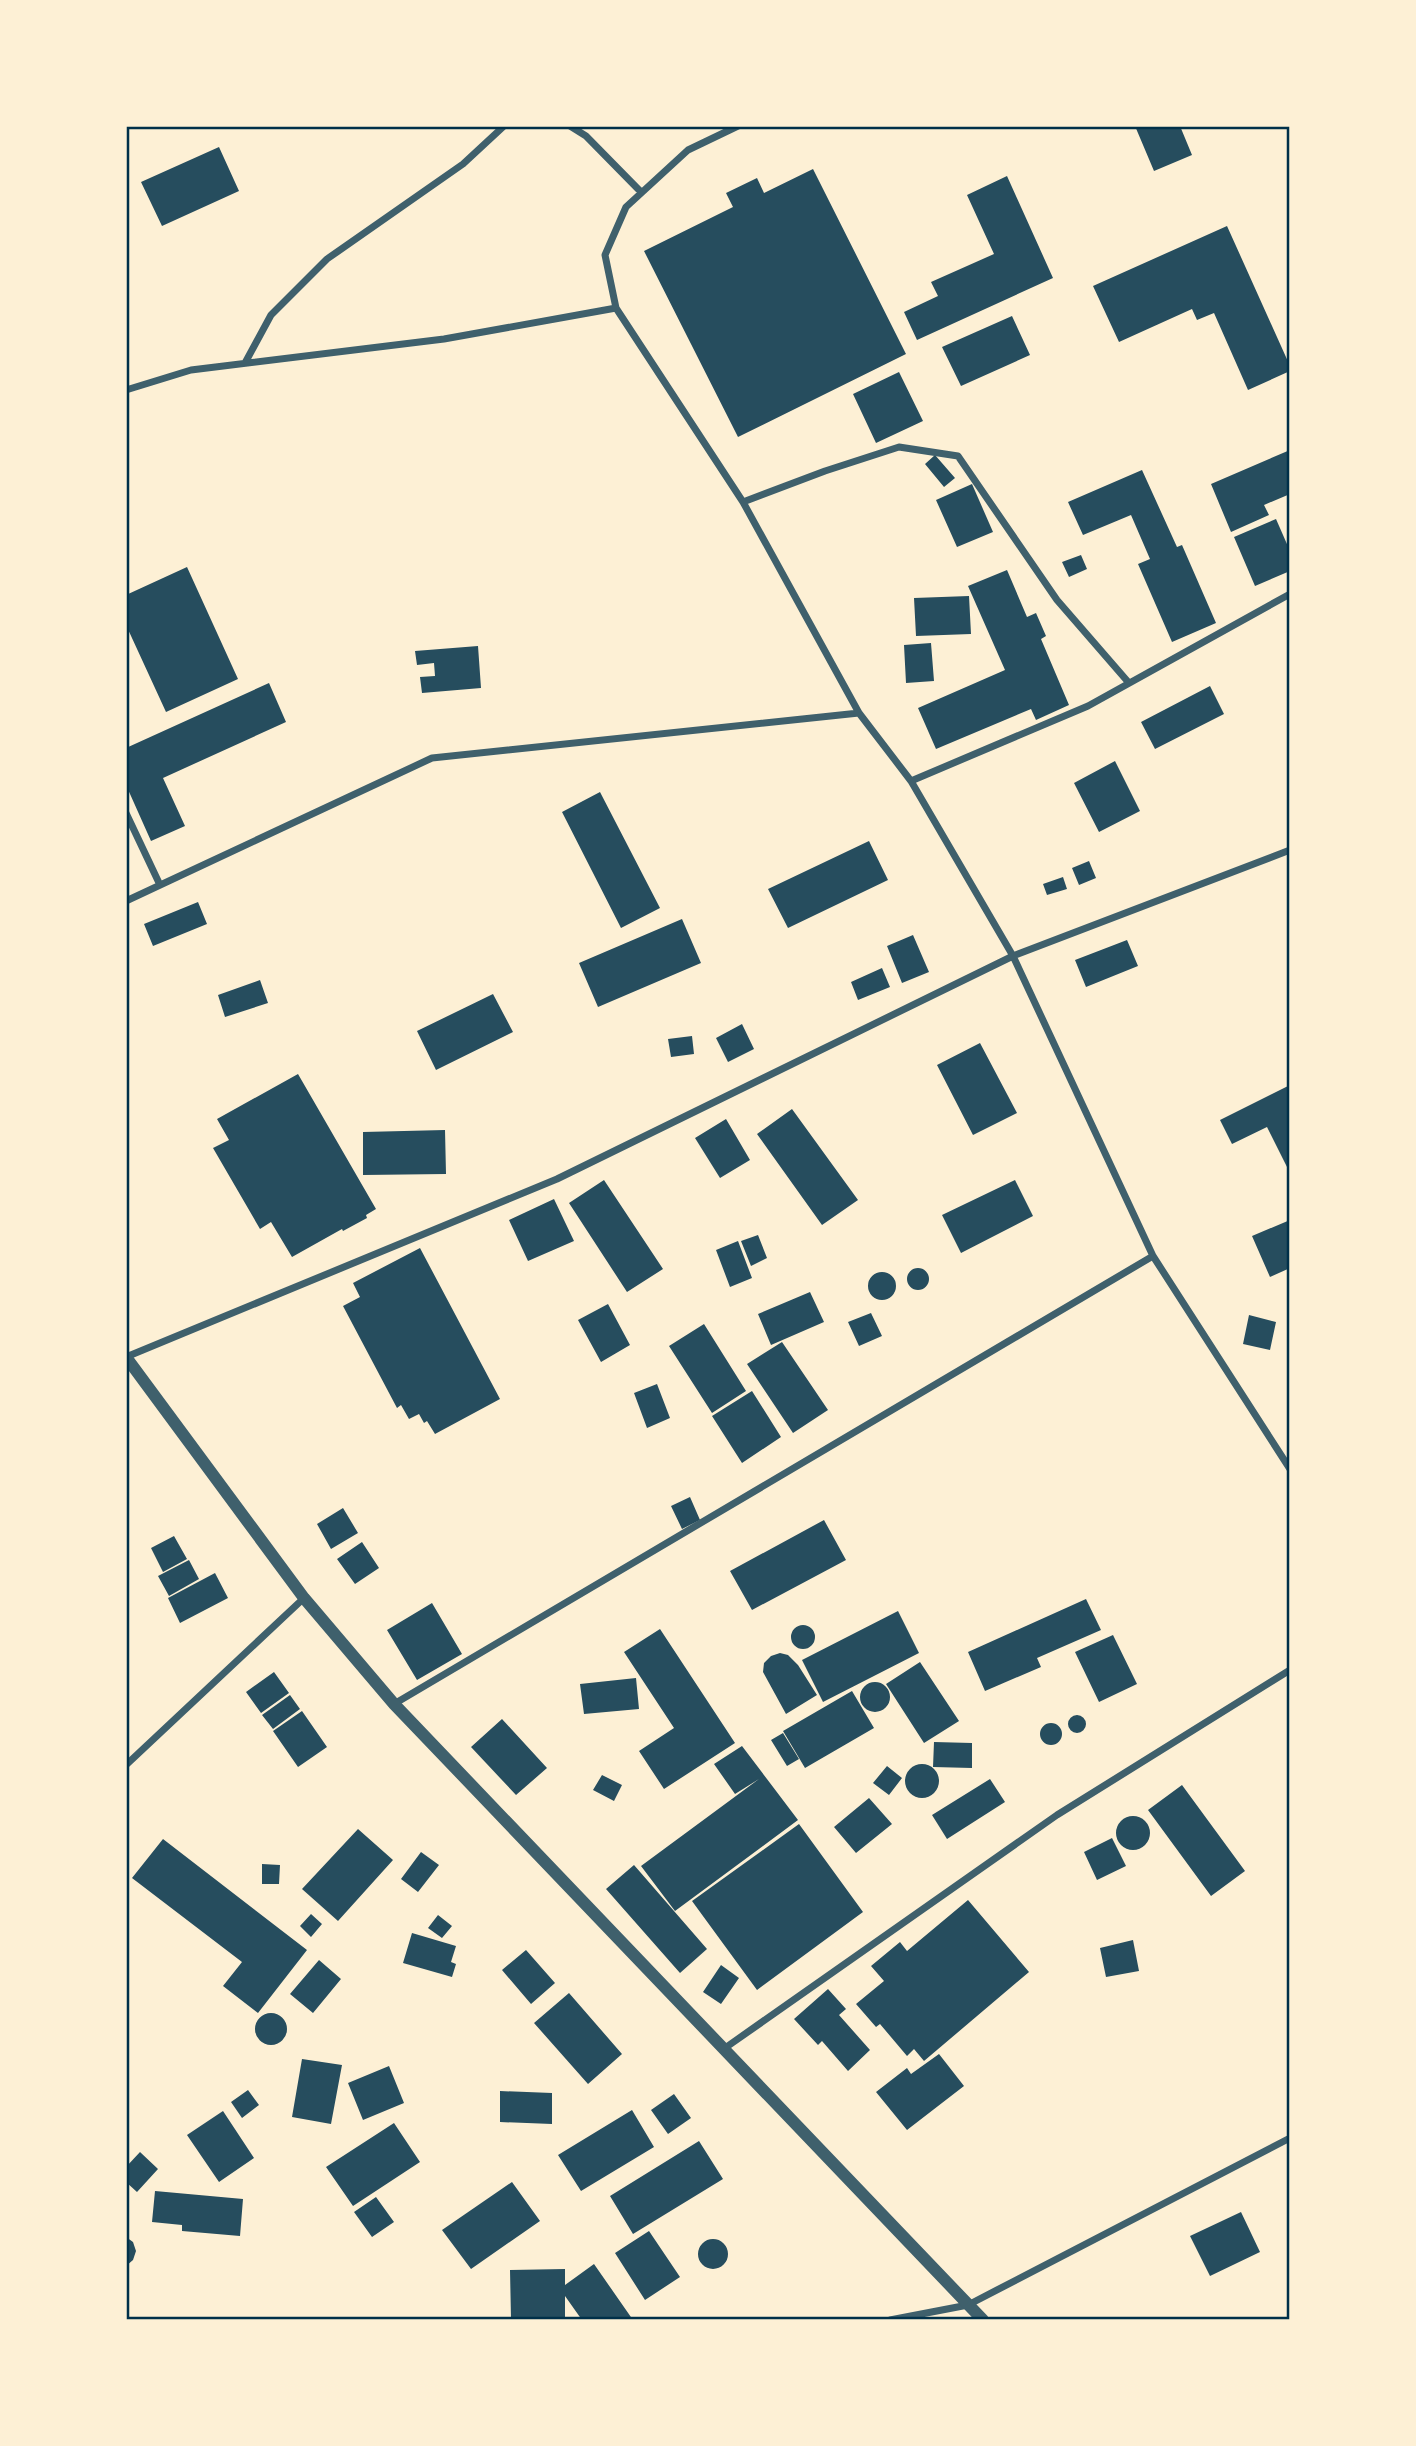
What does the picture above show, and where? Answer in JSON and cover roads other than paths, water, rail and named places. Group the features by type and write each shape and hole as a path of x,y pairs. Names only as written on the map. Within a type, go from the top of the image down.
{"street":[{"path":"245,363 271,315 327,259 463,164 504,126"},
{"path":"570,126 586,136 642,192"},
{"path":"738,126 688,150 626,207 605,255 616,308 743,502 859,713 911,781 1013,956 1153,1256 1290,1469"},
{"path":"126,390 191,370 444,339 616,308"},
{"path":"743,502 899,447 958,456 1058,600 1129,683"},
{"path":"911,781 1088,706 1290,594"},
{"path":"126,901 432,758 859,713"},
{"path":"126,813 160,885"},
{"path":"983,2320 394,1704 304,1598 126,1357 557,1179 1013,956 1290,850"},
{"path":"394,1704 1153,1256"},
{"path":"126,1765 304,1598"},
{"path":"725,2048 1057,1815 1290,1670"},
{"path":"890,2320 968,2305 1290,2138"}]}
